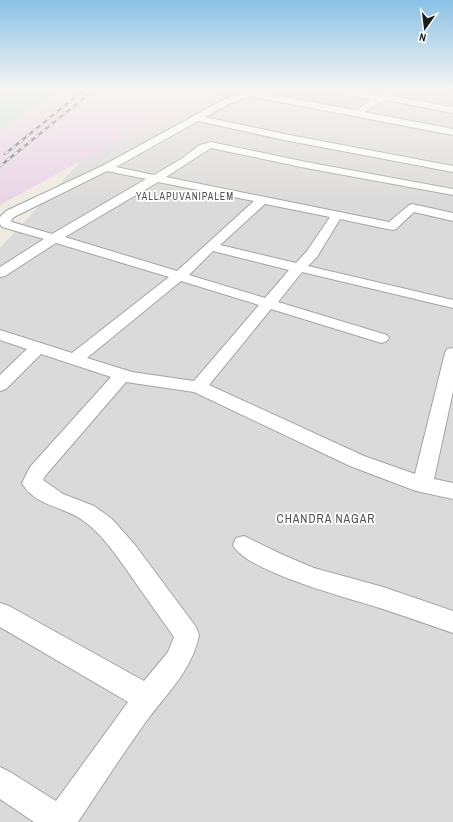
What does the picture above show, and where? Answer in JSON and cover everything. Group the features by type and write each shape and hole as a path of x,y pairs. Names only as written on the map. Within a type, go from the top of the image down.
{"street":[{"path":"180,127 106,168 10,214 4,219 6,224 381,338"},
{"path":"240,127 453,169"},
{"path":"430,127 453,132"},
{"path":"0,274 54,238 185,161 204,147 214,145 306,165 450,189"},
{"path":"106,168 392,226 412,208 453,217"},
{"path":"428,211 450,189"},
{"path":"74,360 179,276 262,200"},
{"path":"198,387 298,268 312,254 337,215"},
{"path":"211,247 453,304"},
{"path":"0,335 122,375 145,381 176,383 198,387 357,461 423,485 453,491"},
{"path":"0,385 39,347"},
{"path":"423,485 453,353"},
{"path":"0,782 60,822 147,698 183,652 187,634 127,552 104,525 87,512 56,500 32,483 37,472 122,375"},
{"path":"244,545 275,562 311,577 383,598 453,622"},
{"path":"0,614 147,698"}],"shaded area":[{"path":"0,127 147,127 119,140 0,205"},
{"path":"127,127 453,127 453,822 0,822 0,248 104,136"}],"railway":[{"path":"5,154 38,127"},
{"path":"0,166 48,127"}],"district":[{"name":"YALLAPUVANIPALEM","path":"185,196"},
{"name":"CHANDRA NAGAR","path":"326,519"}]}
